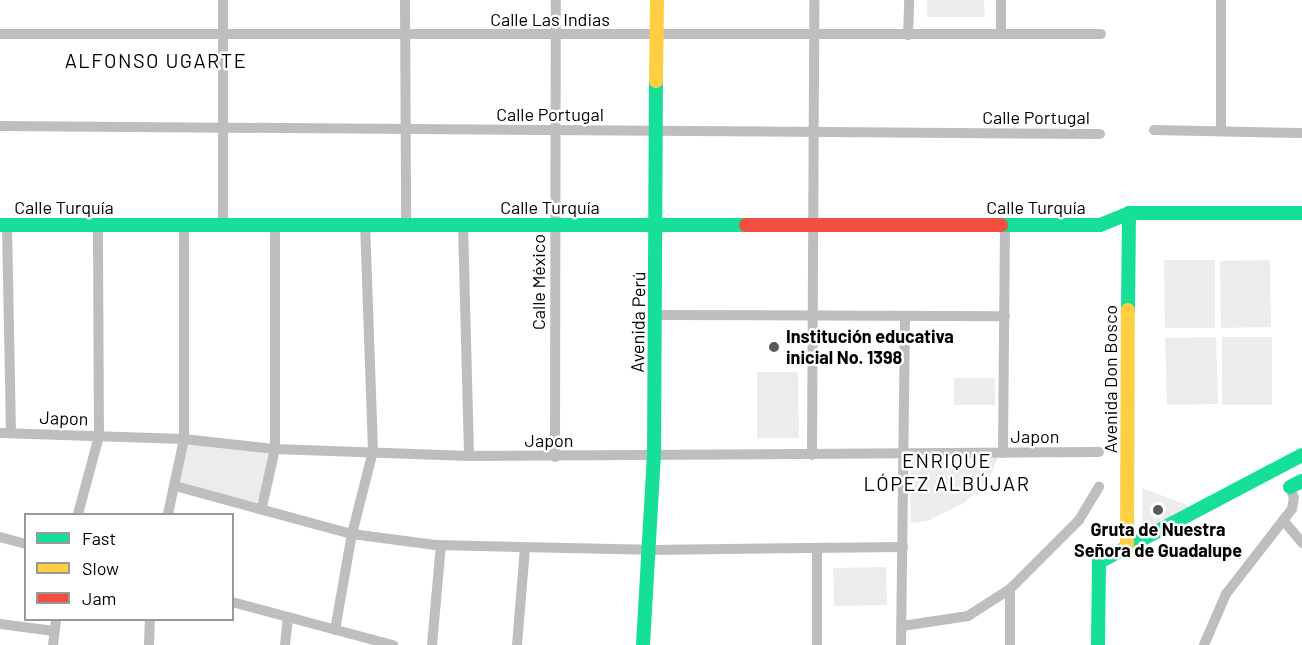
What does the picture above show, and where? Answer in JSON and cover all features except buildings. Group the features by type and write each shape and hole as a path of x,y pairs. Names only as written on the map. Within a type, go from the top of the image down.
{"street":[{"path":"223,0 223,225"},
{"path":"405,0 406,225"},
{"name":"Calle México","path":"555,457 556,0"},
{"name":"Avenida Perú","path":"643,645 654,456 657,315 657,0"},
{"path":"812,455 814,0"},
{"path":"909,0 909,34"},
{"path":"1001,0 1001,34"},
{"path":"1221,0 1221,132"},
{"name":"Calle Las Indias","path":"0,34 223,36 1101,34"},
{"name":"Calle Portugal","path":"0,126 1100,134"},
{"path":"1155,130 1302,133"},
{"path":"1129,213 1302,213"},
{"name":"Calle Turquía","path":"4,225 1100,225 1129,213"},
{"name":"Avenida Don Bosco","path":"1127,546 1129,213"},
{"path":"4,225 6,433"},
{"path":"78,513 99,436 98,225"},
{"path":"168,513 184,439 184,225"},
{"path":"262,507 275,449 275,225"},
{"path":"335,630 352,534 373,451 365,225"},
{"path":"464,225 469,456"},
{"path":"1003,453 1005,225"},
{"path":"657,315 1005,316"},
{"path":"901,645 905,316"},
{"name":"Japon","path":"6,433 184,439 275,449 469,456 1099,452"},
{"path":"1098,645 1099,562 1302,455"},
{"path":"1204,645 1226,594 1294,503 1296,484"},
{"path":"174,486 262,507 352,534 441,546 649,550 903,547"},
{"path":"902,626 968,616 1010,590 1079,520 1099,487"},
{"path":"1283,520 1302,543"},
{"path":"0,537 24,543"},
{"path":"432,645 441,546"},
{"path":"517,645 525,548"},
{"path":"817,548 817,645"},
{"path":"1010,590 1010,645"},
{"path":"234,603 393,645"},
{"path":"285,645 288,618"},
{"path":"53,645 56,621"},
{"path":"149,645 150,621"},
{"path":"0,624 54,631"}],"shaded area":[{"path":"927,0 984,0 985,17 927,17"},
{"path":"1164,260 1215,260 1215,328 1165,328"},
{"path":"1270,260 1271,327 1221,328 1220,261"},
{"path":"1216,337 1218,404 1167,405 1165,338"},
{"path":"1222,337 1272,337 1272,405 1222,405"},
{"path":"757,372 798,372 799,438 757,438"},
{"path":"954,378 995,378 995,405 954,405"},
{"path":"186,441 271,451 260,503 177,484"},
{"path":"998,457 988,481 964,503 927,521 911,523 910,461"},
{"path":"1142,488 1187,505 1188,510 1143,531"},
{"path":"886,567 887,605 834,606 833,568"}],"traffic: fast":[{"path":"643,645 654,456 656,81"},
{"path":"1001,225 1100,225 1129,213 1302,213"},
{"path":"1128,310 1129,213"},
{"path":"0,225 746,225"},
{"path":"1098,645 1099,562 1302,455"},
{"path":"1290,487 1302,481"}],"traffic: slow":[{"path":"656,81 657,0"},
{"path":"1127,546 1128,310"}],"traffic: jam":[{"path":"746,225 1001,225"}],"place":[{"name":"Institución educativa inicial No. 1398","path":"774,347"},
{"name":"Gruta de Nuestra Señora de Guadalupe","path":"1158,510"}],"district":[{"name":"ALFONSO UGARTE","path":"156,60"},
{"name":"ENRIQUE LÓPEZ ALBÚJAR","path":"947,472"}]}
